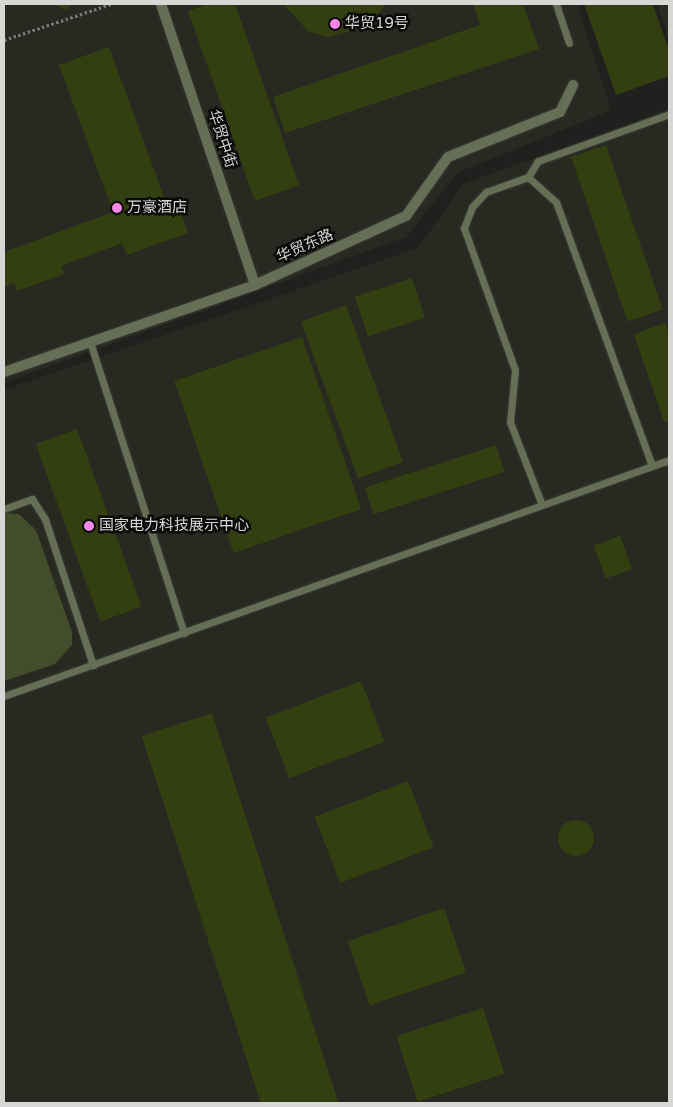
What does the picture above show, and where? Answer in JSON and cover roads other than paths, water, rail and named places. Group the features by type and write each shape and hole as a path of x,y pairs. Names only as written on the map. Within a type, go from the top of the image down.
{"street":[{"name":"华贸中街","path":"161,4 255,285"},
{"name":"华贸东路","path":"4,372 255,285 406,216 448,157 560,112 572,85"}],"lane":[{"path":"556,4 569,43"},
{"path":"542,505 510,422 515,370 464,228 472,207 486,192 528,177 538,161 669,114"},
{"path":"528,177 556,202 652,466"},
{"path":"90,342 184,633"},
{"path":"4,696 669,460"},
{"path":"4,509 32,499 45,519 93,665"}],"place":[{"name":"华贸19号","path":"335,24"},
{"name":"万豪酒店","path":"117,208"},
{"name":"国家电力科技展示中心","path":"89,526"}]}
